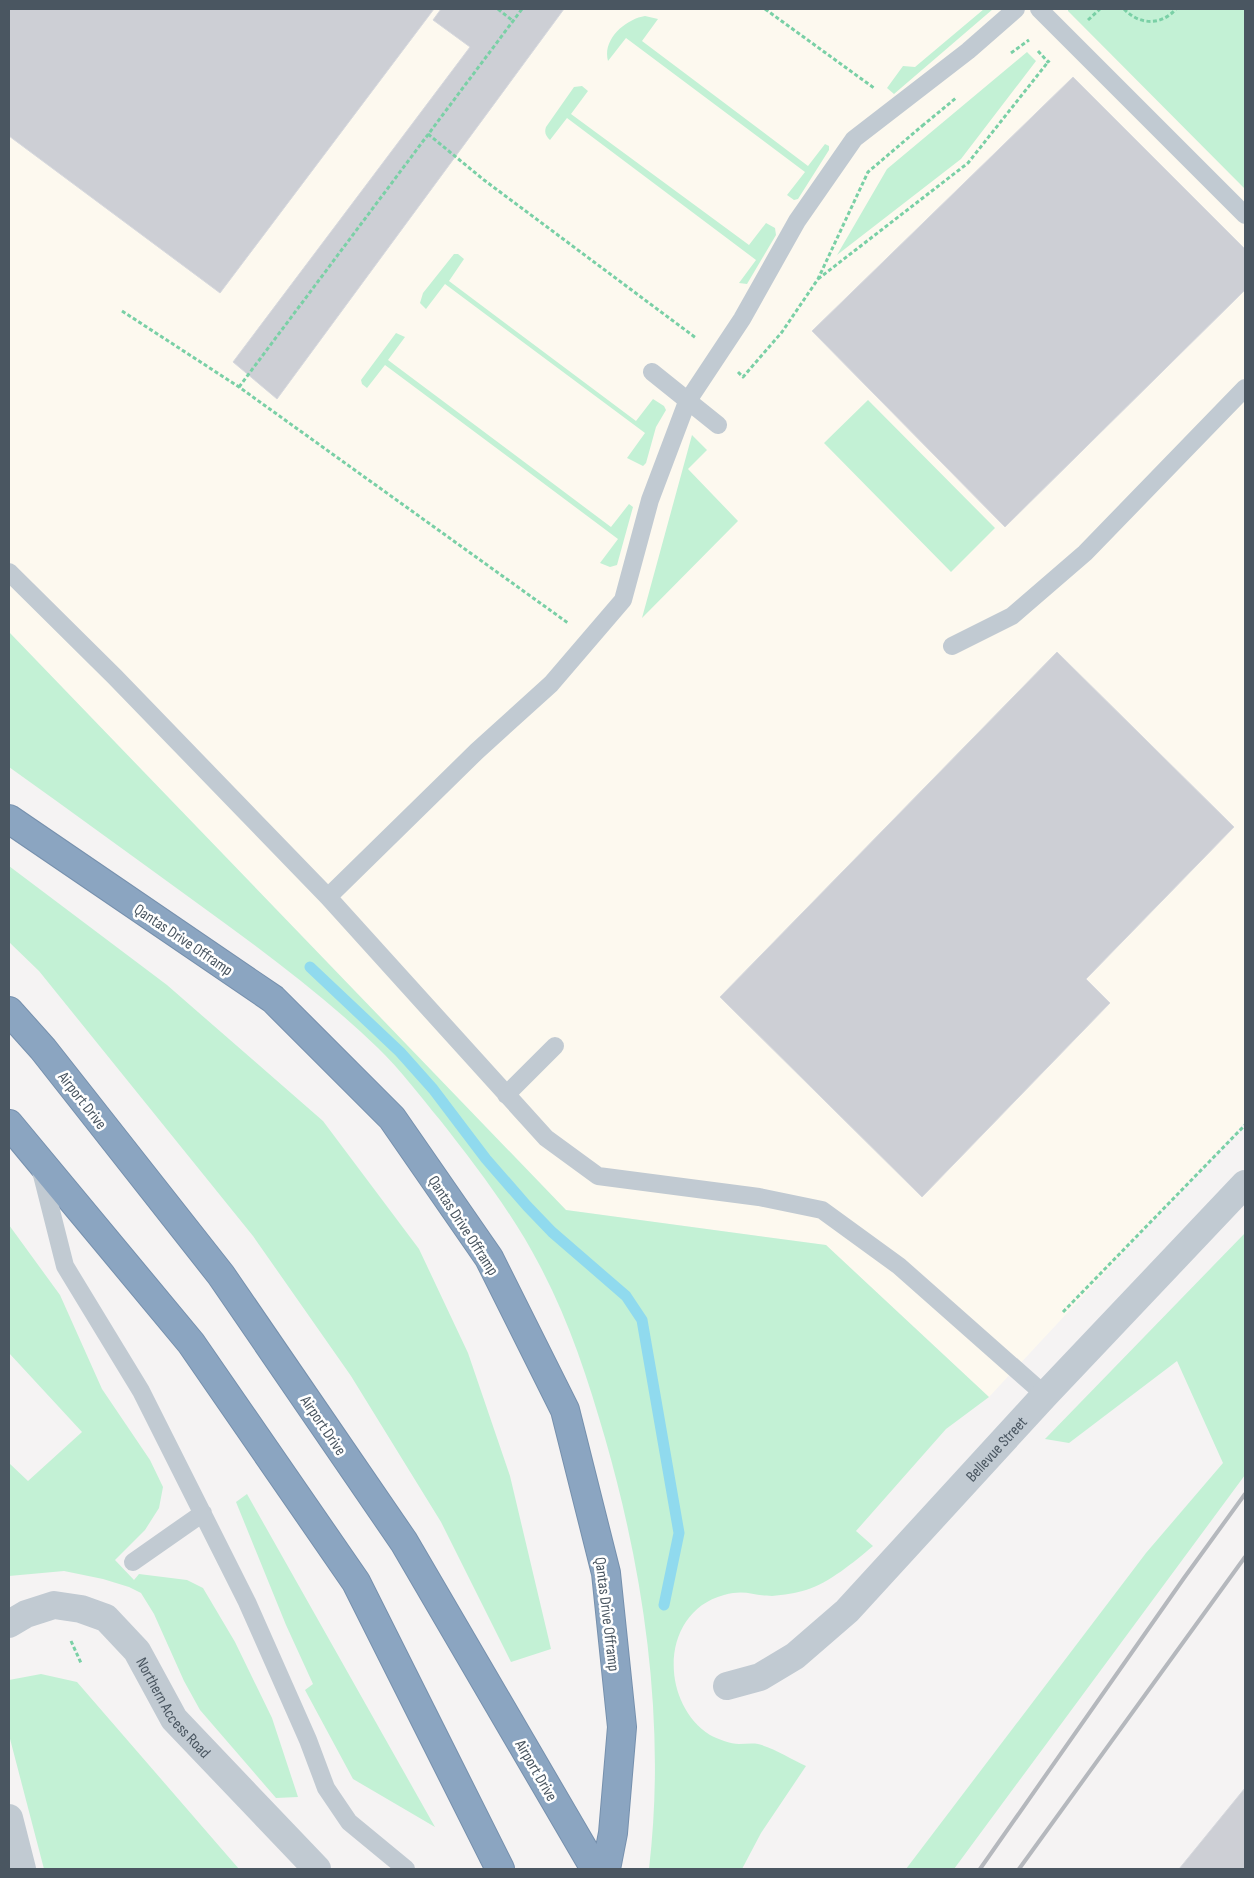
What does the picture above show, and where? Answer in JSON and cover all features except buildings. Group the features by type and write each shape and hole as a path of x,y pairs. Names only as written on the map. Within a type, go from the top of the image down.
{"highway":[{"name":"Qantas Drive Offramp","path":"9,819 272,999 392,1118 489,1258 565,1410 606,1573 622,1727 613,1833 606,1869"},
{"name":"Airport Drive","path":"9,1012 43,1049 221,1275 404,1542 596,1869"},
{"path":"9,1124 191,1343 356,1582 500,1869"}],"street":[{"name":"Bellevue Street","path":"727,1686 760,1677 795,1656 847,1610 1045,1395 1245,1184"},
{"name":"Northern Access Road","path":"9,1624 26,1614 54,1605 81,1609 106,1618 137,1651 174,1719 317,1869"},
{"path":"9,1818 22,1869"}],"lane":[{"path":"328,897 477,751 552,684 623,600 650,500 687,402 742,319 797,221 854,139 968,51 1016,9"},
{"path":"1039,9 1245,215"},
{"path":"652,372 718,425"},
{"path":"952,646 1012,616 1085,553 1245,388"},
{"path":"9,572 328,897 546,1138 598,1176 759,1197 822,1210 899,1266 1045,1395"},
{"path":"506,1095 555,1046"},
{"path":"38,1158 65,1266 141,1391 203,1513 247,1602 308,1740 326,1788 349,1822 406,1869"},
{"path":"133,1562 203,1513"}],"path":[{"path":"498,9 513,21"},
{"path":"239,387 522,9"},
{"path":"1124,9 1130,16 1146,23 1166,18 1176,9"},
{"path":"818,279 968,163 1048,62"},
{"path":"428,134 484,180 718,354 743,377 782,332 818,279 868,172 922,126"},
{"path":"122,311 239,387 576,629"},
{"path":"1063,1312 1245,1126"}],"shaded area":[{"path":"9,9 1245,9 1245,1122 989,1397 826,1245 566,1210 9,632"}],"green space":[{"path":"984,9 993,9 894,94 887,88 903,66 915,67"},
{"path":"1068,9 1245,9 1245,189 1068,11"},
{"path":"645,16 658,19 642,41 808,166 825,144 829,146 829,150 798,199 794,200 787,195 805,172 626,38 608,61 609,45 617,31 630,21"},
{"path":"1027,52 1036,61 961,159 837,255 887,169"},
{"path":"582,86 588,91 571,114 749,245 766,223 775,228 776,235 747,284 739,283 756,260 567,118 550,140 547,137 545,133 546,127 574,87"},
{"path":"454,254 458,254 464,259 449,281 636,421 653,399 664,406 666,410 656,427 646,463 643,466 627,458 645,433 445,284 426,309 420,303 423,293"},
{"path":"396,333 405,337 388,360 611,527 629,504 633,507 617,565 610,567 600,563 618,539 385,365 367,388 362,384 361,380"},
{"path":"868,400 995,528 951,572 824,443"},
{"path":"692,435 707,450 688,469 738,521 642,618"},
{"path":"9,632 566,1210 826,1245 989,1397 946,1429 856,1531 873,1546 850,1565 815,1587 798,1592 772,1596 744,1593 724,1595 703,1605 688,1619 678,1638 674,1659 675,1681 682,1702 693,1720 716,1738 736,1744 764,1746 806,1766 761,1833 742,1869 649,1869 654,1815 655,1760 653,1706 641,1597 631,1544 605,1438 585,1372 560,1308 540,1266 518,1228 440,1120 394,1065 357,1028 267,954 9,767"},
{"path":"9,866 167,985 323,1121 419,1249 468,1353 510,1476 551,1649 511,1662 441,1522 351,1376 253,1236 39,971 9,942"},
{"path":"9,1225 60,1295 102,1389 150,1460 163,1487 159,1508 145,1530 115,1560 134,1580 139,1574 187,1580 203,1588 235,1642 272,1718 298,1797 276,1798 200,1710 184,1681 154,1614 141,1593 103,1579 64,1571 9,1576 9,1463 28,1481 82,1432 9,1353"},
{"path":"1245,1233 1245,1475 954,1869 906,1869 1146,1553 1223,1463 1177,1361 1069,1443 1045,1439"},
{"path":"247,1494 435,1827 353,1779 305,1690 313,1684 286,1625 236,1502"},
{"path":"41,1674 77,1682 239,1869 44,1869 9,1735 9,1680"}],"waterway":[{"path":"310,967 400,1052 433,1089 486,1159 527,1206 552,1232 626,1296 642,1320 679,1533 664,1605"}],"railway":[{"path":"980,1869 1245,1494"},
{"path":"1019,1869 1245,1557"}]}
